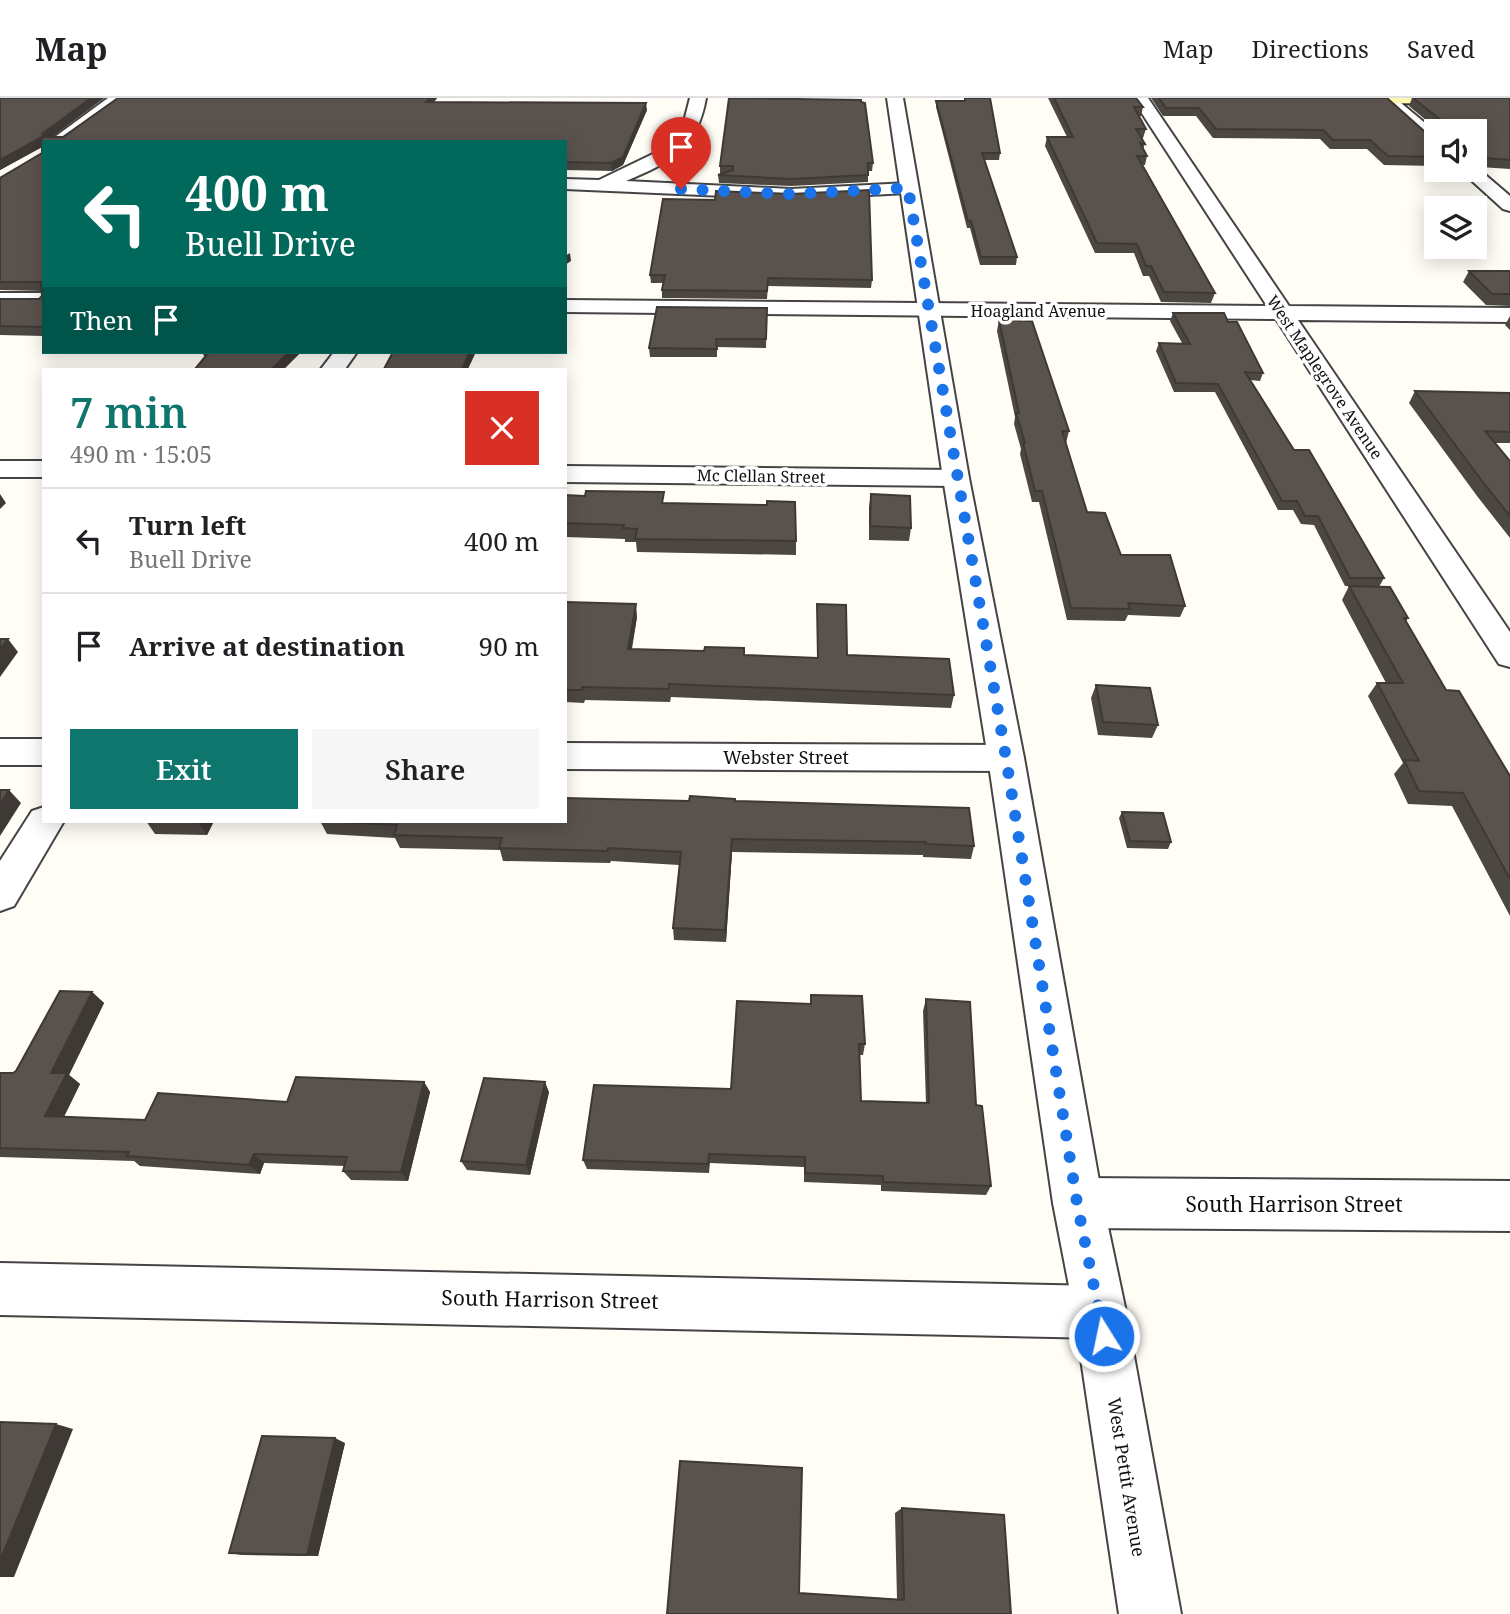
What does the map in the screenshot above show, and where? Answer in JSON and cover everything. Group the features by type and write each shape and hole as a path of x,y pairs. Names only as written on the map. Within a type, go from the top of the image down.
{"main road":[{"path":"1356,98 1510,99"}],"street":[{"path":"59,140 118,98"},
{"path":"567,198 636,171 667,153 691,128 698,98"},
{"name":"West Pettit Avenue","path":"895,98 956,478 1006,758 1077,1203 1100,1312 1150,1614"},
{"name":"West Maplegrove Avenue","path":"1140,98 1510,656"},
{"path":"1386,98 1424,131"},
{"path":"681,189 687,144 683,138"},
{"path":"1483,182 1510,205"},
{"path":"567,184 791,194 908,188"},
{"path":"0,299 42,299"},
{"name":"Hoagland Avenue","path":"567,306 1510,315"},
{"path":"0,469 42,469"},
{"name":"Mc Clellan Street","path":"567,474 956,478"},
{"path":"0,752 42,752"},
{"name":"Webster Street","path":"567,756 1006,758"},
{"path":"0,895 45,823"},
{"name":"South Harrison Street","path":"1077,1203 1510,1206"},
{"name":"South Harrison Street","path":"0,1289 1100,1312"}],"building":[{"path":"0,98 91,98 42,134 44,137 63,137 118,98 430,98 426,102 646,103 623,157 611,163 567,162 567,140 42,140 42,137 0,160"},
{"path":"729,98 861,100 865,103 873,163 868,163 868,175 791,179 718,175 733,170 733,166 720,166"},
{"path":"965,98 990,98 1000,153 982,153 1017,257 981,257 971,221 968,221 936,101 965,101"},
{"path":"1054,98 1136,98 1143,107 1134,107 1146,129 1136,129 1145,144 1140,143 1147,156 1137,156 1215,293 1164,292 1151,266 1146,266 1137,244 1097,243 1047,137 1073,137"},
{"path":"1159,98 1387,98 1424,131 1424,157 1388,156 1370,140 1333,140 1323,130 1216,129 1199,108 1166,108"},
{"path":"1413,98 1510,98 1510,160 1487,158 1487,119 1439,119"},
{"path":"42,153 42,296 41,282 0,282 0,178"},
{"path":"869,190 872,280 768,278 767,291 662,290 665,275 650,275 663,199 715,200 716,191 791,194"},
{"path":"1469,271 1510,271 1510,294 1492,294"},
{"path":"42,296 42,327 0,326 0,299 39,299"},
{"path":"657,307 767,308 766,339 716,339 717,349 649,348"},
{"path":"1173,313 1224,313 1228,322 1237,322 1263,373 1245,372 1294,450 1309,450 1384,578 1350,578 1318,516 1305,516 1297,501 1282,501 1218,384 1176,383 1159,343 1190,344"},
{"path":"999,320 1032,321 1069,431 1062,431 1087,512 1105,513 1121,555 1170,555 1185,606 1128,603 1130,609 1071,608 1042,491 1035,491 1023,443"},
{"path":"207,354 287,354 273,368 196,368"},
{"path":"392,354 469,354 462,368 385,368"},
{"path":"1415,391 1510,393 1510,432 1485,431 1510,461 1510,516 1485,485"},
{"path":"586,491 664,492 662,503 767,505 767,501 795,502 796,541 635,539 637,529 623,528 624,525 567,523 567,495 585,496"},
{"path":"871,494 910,496 911,528 870,526"},
{"path":"1349,586 1390,587 1408,618 1404,618 1446,690 1459,691 1510,776 1510,879 1463,793 1419,791 1404,760 1419,761 1377,683 1403,683"},
{"path":"567,602 636,604 628,649 704,651 705,647 744,648 744,655 818,658 817,604 846,605 847,655 949,659 954,695 669,684 669,689 582,687 582,690 567,690"},
{"path":"0,639 8,639 0,649"},
{"path":"1096,685 1150,688 1158,725 1103,722"},
{"path":"0,790 9,790 0,804"},
{"path":"690,796 735,801 969,808 974,846 926,842 732,839 725,930 673,928 681,852 608,848 608,851 499,848 502,838 394,835 397,825 360,823 567,823 567,798 689,801"},
{"path":"1122,812 1163,813 1171,842 1130,841"},
{"path":"60,991 92,992 51,1073 67,1073 45,1116 145,1120 158,1093 287,1102 296,1077 424,1082 401,1172 343,1171 347,1157 254,1154 249,1165 127,1156 129,1152 0,1148 0,1073 16,1071"},
{"path":"811,995 862,996 865,1044 859,1044 861,1101 929,1103 926,999 970,1002 976,1105 982,1106 991,1186 883,1182 883,1176 805,1173 805,1157 709,1154 708,1164 583,1160 594,1085 731,1089 737,1001 811,1004"},
{"path":"484,1078 545,1082 526,1165 461,1161"},
{"path":"0,1422 56,1424 0,1561"},
{"path":"262,1436 335,1438 307,1555 229,1553"},
{"path":"680,1461 802,1468 799,1593 904,1600 902,1508 1004,1515 1011,1614 667,1614"}],"route":[{"path":"681,189 791,194 908,188 1006,758 1077,1203 1104,1336"}]}
